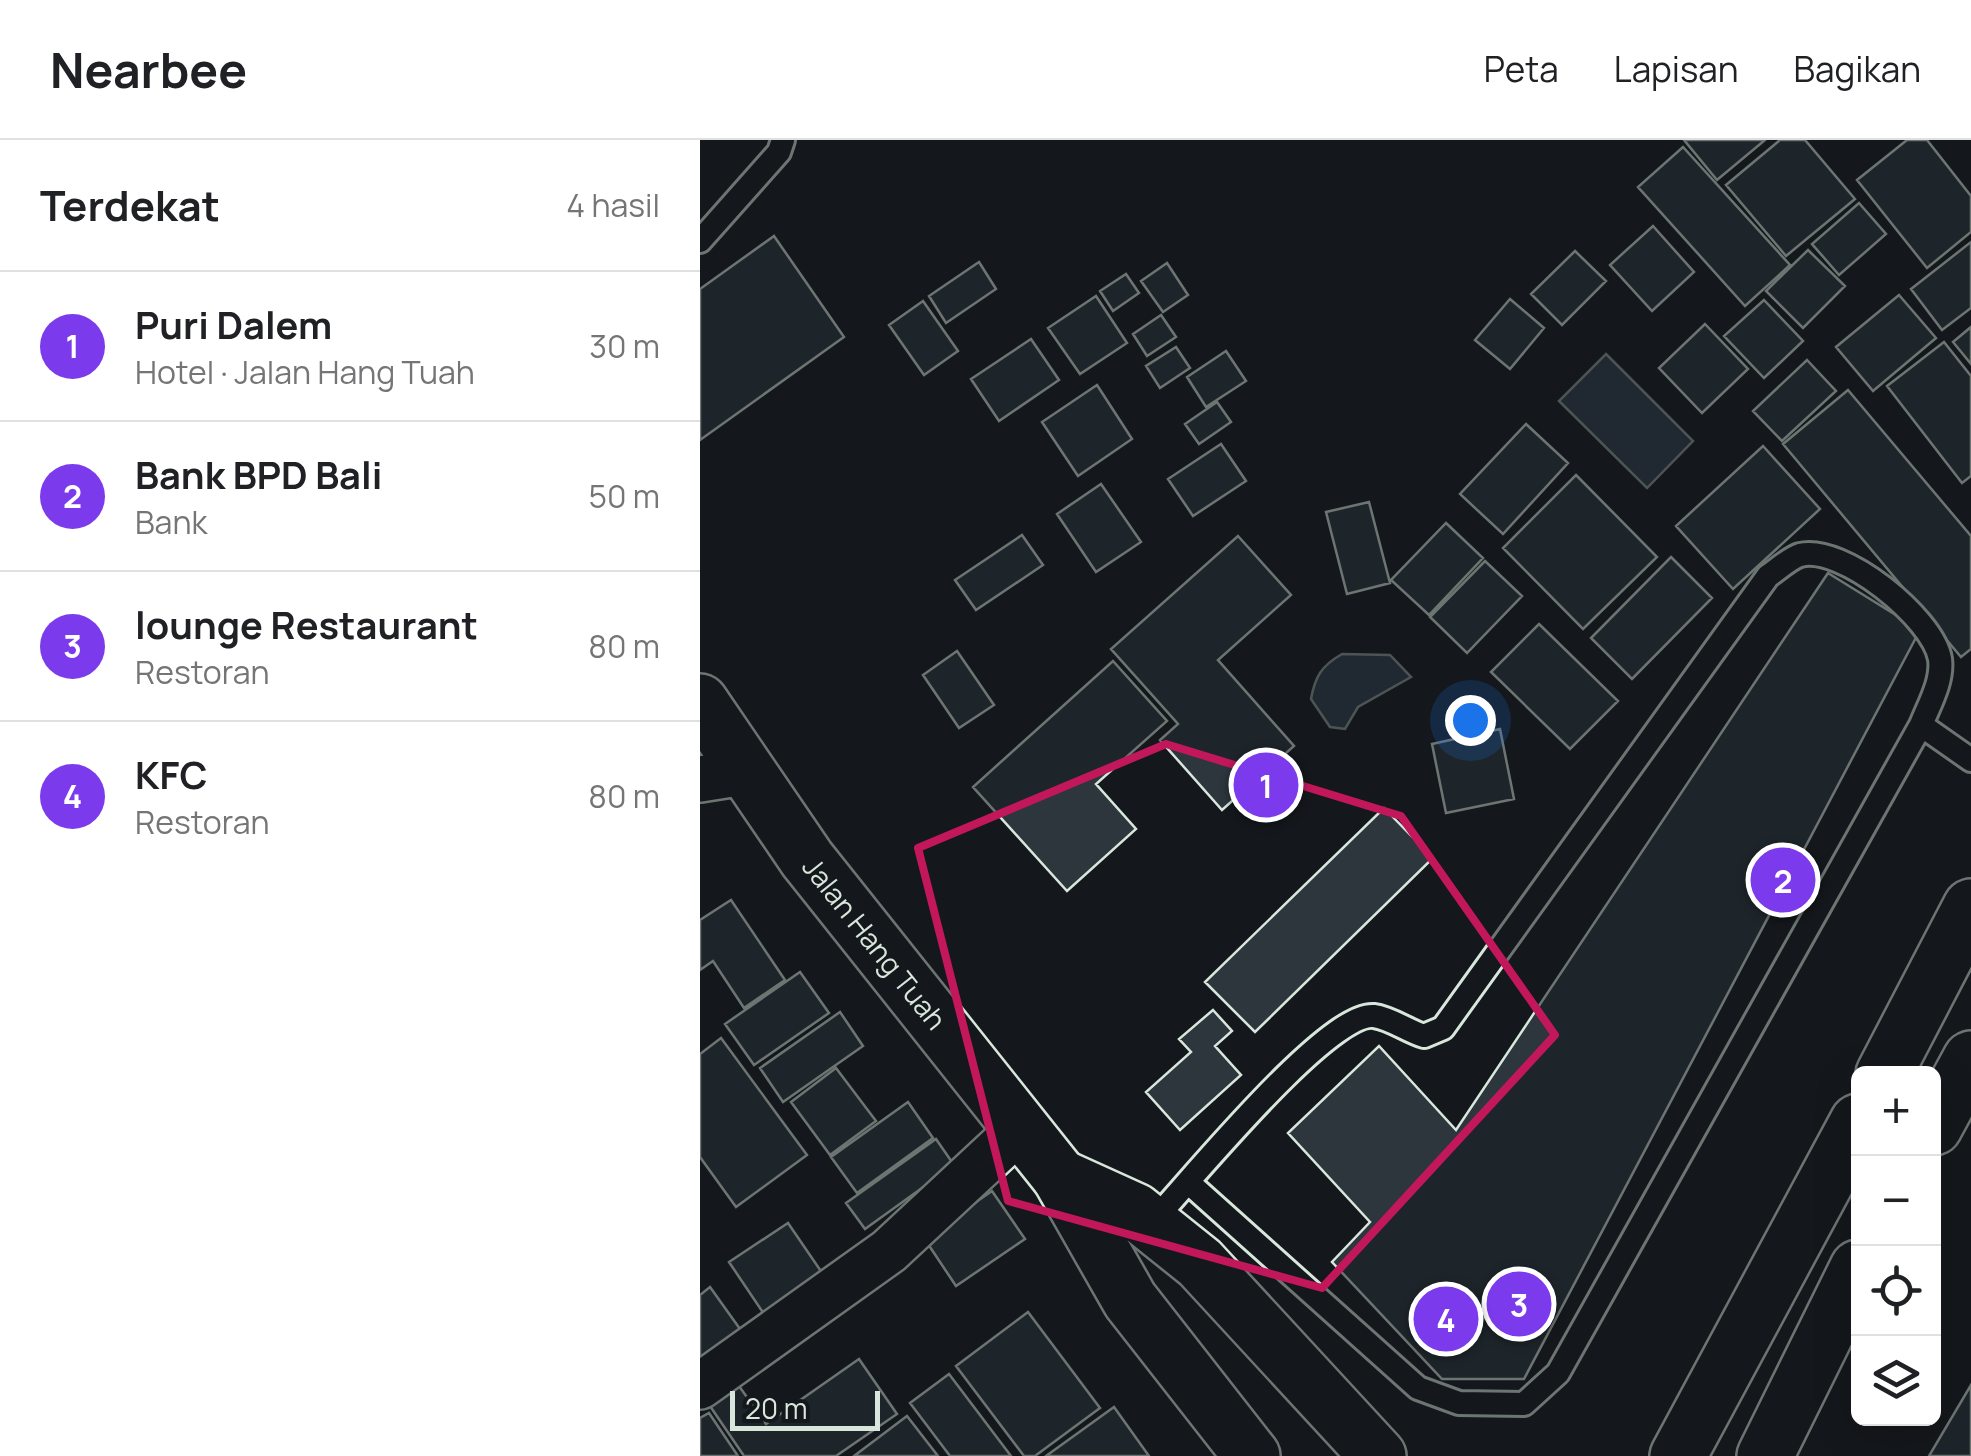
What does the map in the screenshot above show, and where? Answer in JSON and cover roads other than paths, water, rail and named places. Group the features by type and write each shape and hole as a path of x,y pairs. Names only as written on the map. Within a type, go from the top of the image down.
{"main road":[{"name":"Jalan Hang Tuah","path":"700,702 722,776 1060,1177 1130,1300 1252,1456"},
{"path":"1888,1066 1968,918"},
{"path":"1941,1114 1971,1059"},
{"path":"1678,1456 1851,1135"},
{"name":"Jalan Hang Tuah","path":"1060,1177 1170,1202 1214,1277 1378,1456"},
{"path":"1765,1456 1851,1282"}],"street":[{"path":"700,1386 889,1251 1019,1130"}],"lane":[{"path":"700,242 779,152 783,140"},
{"path":"1799,555 1826,555 1857,570 1897,600 1933,638 1940,676 1921,725 1558,1372 1524,1404 1459,1404 1418,1388 1170,1202 1313,1047 1353,1019 1375,1016 1424,1036 1442,1028 1768,576 1799,555"},
{"path":"1921,725 1971,760"}],"water":[{"path":"1606,354 1693,441 1647,488 1559,401"},
{"path":"1342,654 1390,655 1411,677 1358,707 1345,729 1330,727 1311,699 1320,673"}],"place":[{"name":"Puri Dalem","path":"1266,785"},
{"name":"Bank BPD Bali","path":"1783,880"},
{"name":"lounge Restaurant","path":"1519,1304"},
{"name":"KFC","path":"1446,1319"}]}
